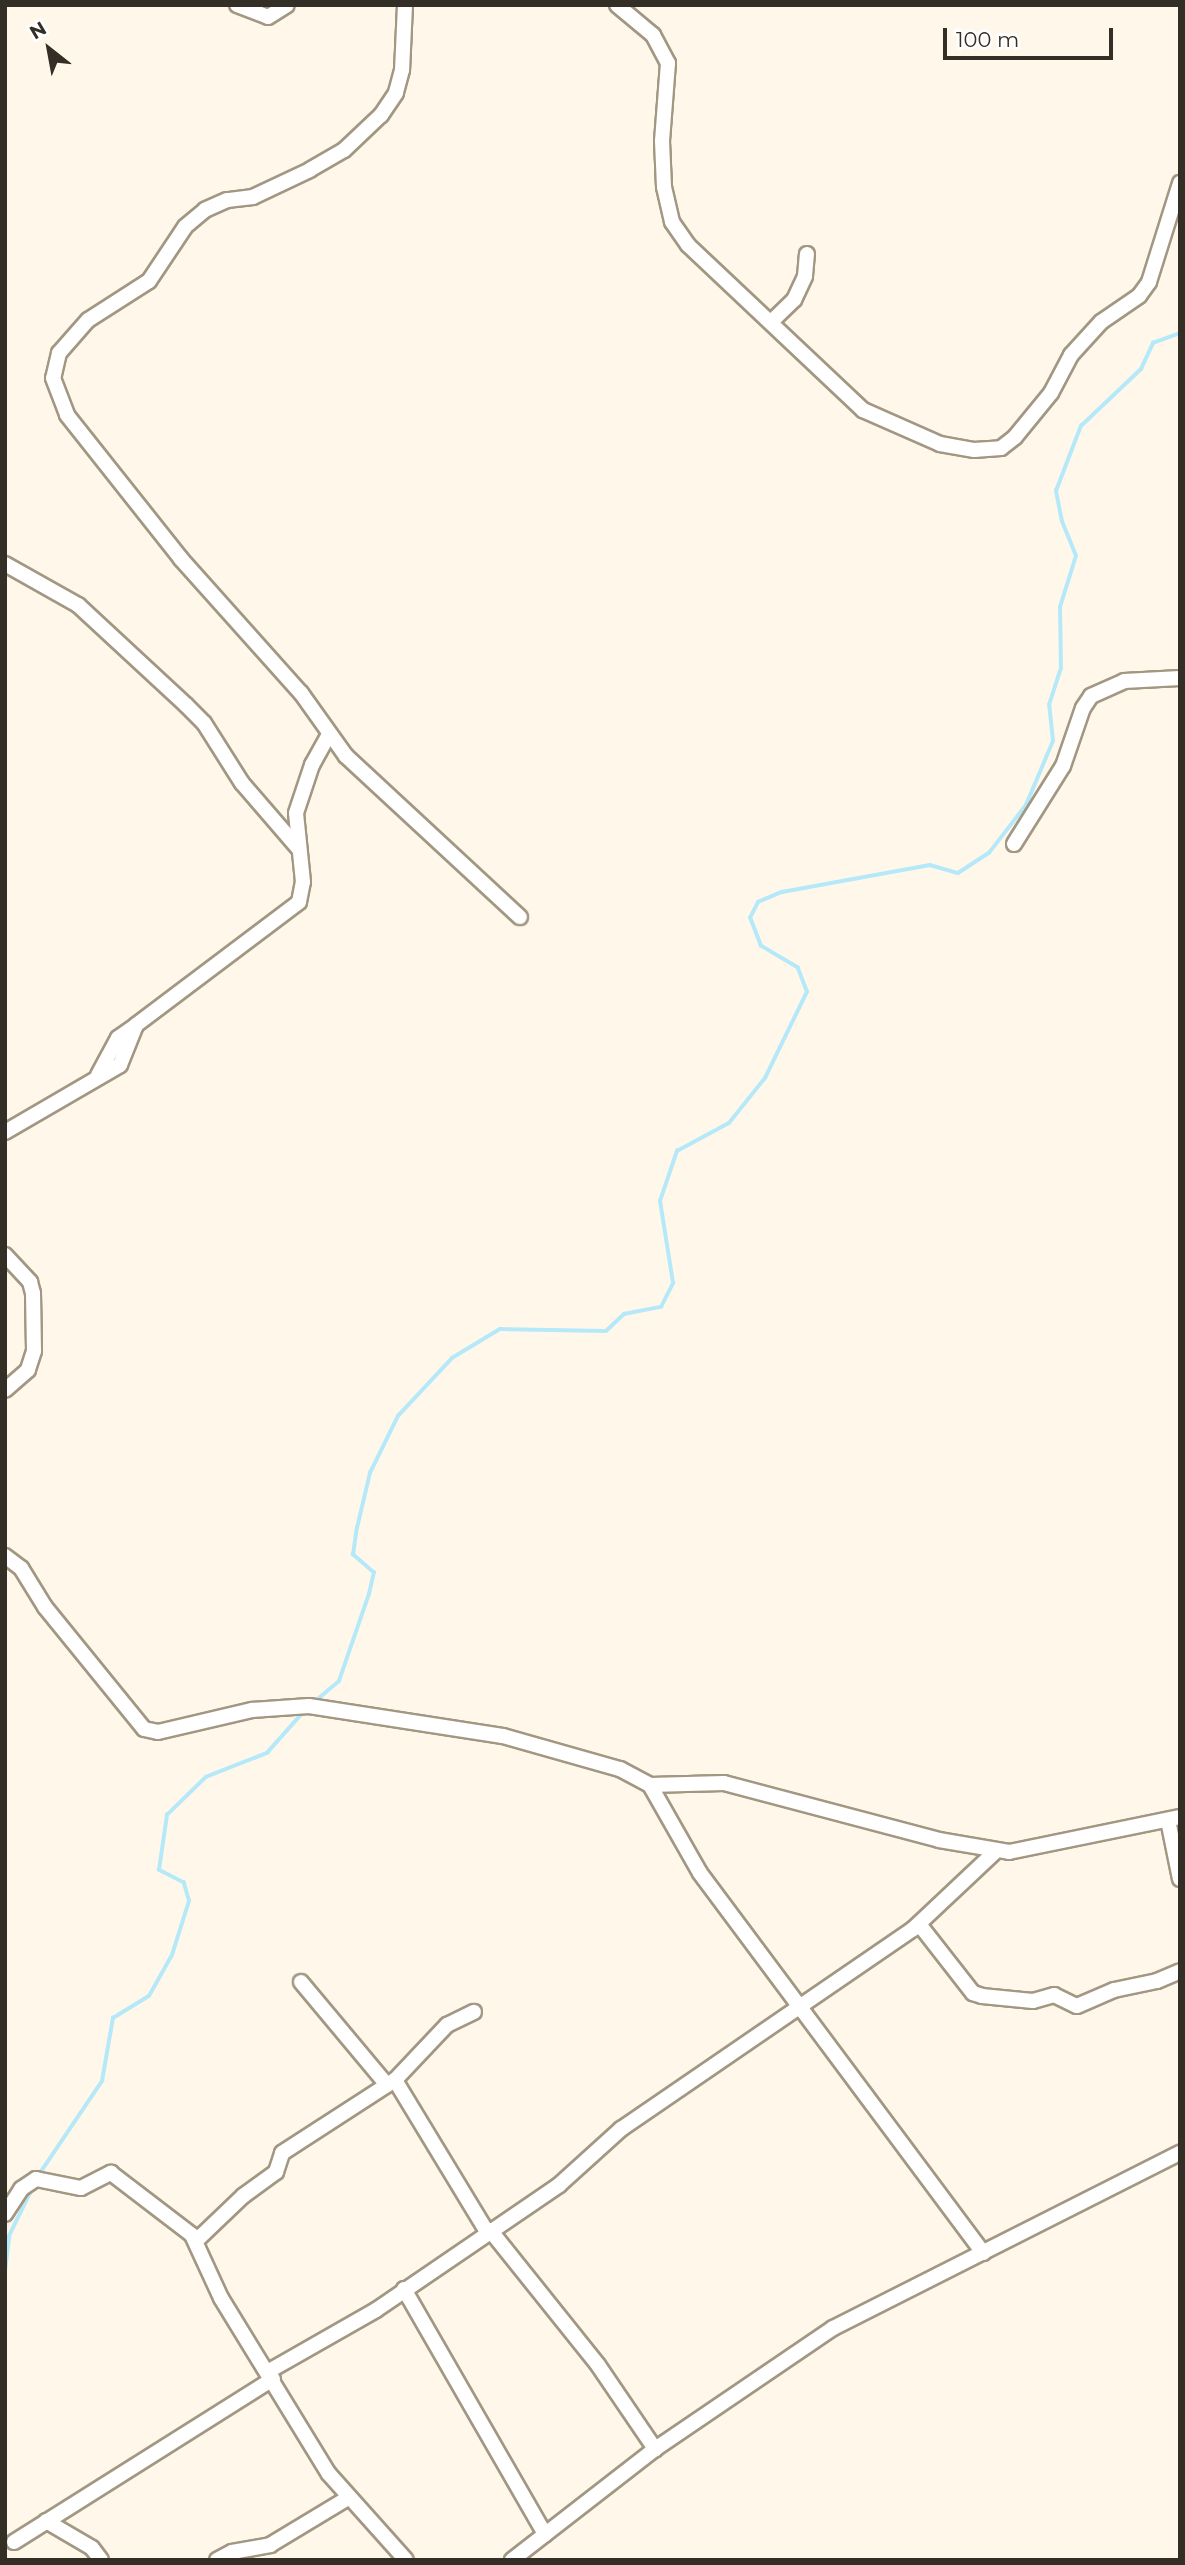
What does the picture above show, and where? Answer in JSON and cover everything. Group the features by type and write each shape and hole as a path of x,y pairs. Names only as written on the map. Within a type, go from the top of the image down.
{"street":[{"path":"237,5 268,17 287,5"},
{"path":"405,5 402,70 396,93 381,115 344,150 290,181 205,210 185,227 149,281 88,320 59,353 53,378 67,415 181,559 301,693 346,756 520,917"},
{"path":"617,5 653,35 668,63 662,141 672,222 688,245 863,410 940,444 974,450 1001,448 1051,393 1071,355 1101,322 1139,296 1149,282 1180,183"},
{"path":"771,322 794,300 804,276 807,254"},
{"path":"5,564 78,605 186,705 204,723 242,783 299,849"},
{"path":"1014,844 1063,766 1083,708 1091,696 1124,681 1180,678"},
{"path":"5,1132 125,1060 136,1025 299,902 303,882 299,849 300,794 329,734"},
{"path":"5,1255 30,1282 33,1293 34,1351 28,1370 5,1390"},
{"path":"5,1556 21,1568 45,1607 144,1729 158,1732 252,1710 309,1706 503,1736 620,1769 650,1785 724,1783 996,1851 1021,1852 1174,1818 1180,1880"},
{"path":"650,1785 700,1873 804,2007 983,2253"},
{"path":"13,2542 404,2289 559,2185 621,2129 804,2007 919,1924 996,1851"},
{"path":"919,1924 973,1993 982,1996 1033,2001 1054,1995 1077,2006 1114,1990 1157,1981 1180,1971"},
{"path":"301,1982 391,2083 489,2231 598,2365 655,2449"},
{"path":"197,2240 243,2196 276,2172 282,2153 391,2083 447,2025 474,2011"},
{"path":"512,2560 655,2449 833,2328 1180,2153"},
{"path":"5,2214 21,2189 36,2179 81,2188 111,2173 197,2240 221,2298 348,2498 402,2559"},
{"path":"404,2289 545,2534"},
{"path":"217,2560 270,2545 348,2498"},
{"path":"46,2521 92,2548 101,2560"}],"waterway":[{"path":"313,1703 339,1681 369,1594 374,1573 353,1555 357,1528 370,1473 398,1416 452,1358 500,1329 606,1331 624,1314 661,1307 673,1283 660,1201 677,1151 729,1123 765,1078 807,992 798,968 761,946 750,918 758,902 782,892 930,865 958,873 989,853 1026,805 1053,741 1049,705 1061,669 1060,607 1076,556 1062,522 1056,491 1081,426 1141,369 1153,343 1180,333"},
{"path":"38,2176 102,2081 113,2018 149,1996 172,1955 189,1901 184,1883 159,1870 167,1815 206,1777 267,1753 305,1710"},
{"path":"5,2271 9,2236 32,2189"}]}
